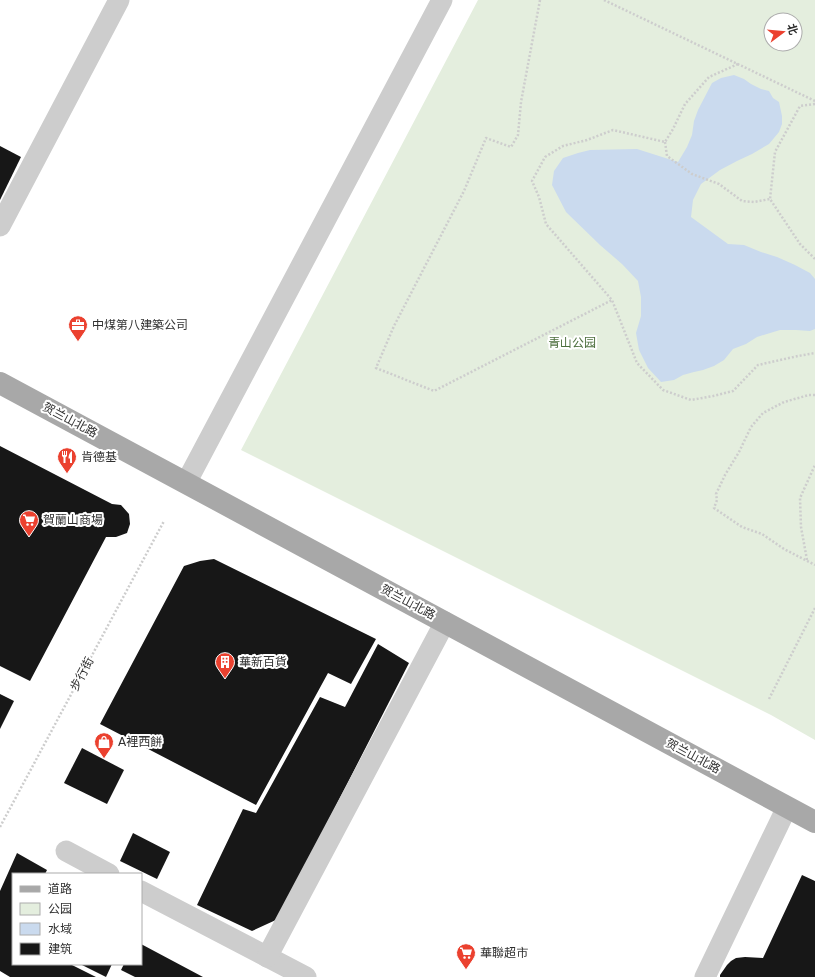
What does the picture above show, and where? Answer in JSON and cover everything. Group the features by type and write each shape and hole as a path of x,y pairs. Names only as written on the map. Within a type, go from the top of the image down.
{"main road":[{"name":"贺兰山北路","path":"0,383 815,822"}],"street":[{"path":"0,226 119,0"},
{"path":"186,483 442,0"},
{"path":"267,957 445,622"},
{"path":"705,977 787,807"},
{"path":"66,851 107,873"},
{"path":"142,892 303,976"}],"path":[{"path":"540,0 521,102 518,135 511,147 486,138 464,191 394,326 376,368 434,391 612,300"},
{"path":"604,0 815,101"},
{"path":"738,64 709,77 685,104 665,142 667,156 692,174 719,184 742,201 754,202 770,198"},
{"path":"815,104 800,106 775,152 770,198 800,244 815,258"},
{"path":"665,142 613,130 587,140 563,146 545,157 532,181 539,197 546,224 612,300 637,363 663,390 691,400 733,391 758,365 815,353"},
{"path":"815,394 784,402 763,413 752,427 724,475 716,494 717,500 714,508 742,527 762,534 784,549 815,565"},
{"path":"808,561 801,527 800,498 815,465"},
{"name":"步行街","path":"0,827 164,521"},
{"path":"769,699 815,608"}],"green space":[{"name":"青山公园","path":"478,0 815,0 815,740 771,715 241,450"}],"water":[{"path":"734,75 761,89 769,91 773,98 779,102 782,124 779,132 769,144 720,170 701,184 693,200 691,217 728,244 744,245 777,257 810,273 815,279 815,329 810,331 780,330 757,337 746,344 733,349 724,360 714,366 683,375 674,380 661,382 648,368 639,350 636,333 641,316 641,297 638,281 622,264 566,212 552,185 554,171 563,158 590,150 637,149 678,162 687,147 692,135 694,121 698,110 712,83 721,78"}],"building":[{"path":"0,146 21,157 0,200"},
{"path":"0,446 112,504 121,505 129,514 130,524 127,533 116,537 106,537 30,681 0,666"},
{"name":"華新百貨","path":"214,559 376,639 351,684 328,673 256,805 100,724 184,566 200,561"},
{"path":"378,644 409,663 278,919 252,931 197,905 243,809 256,813 320,697 345,707"},
{"path":"0,694 14,701 0,729"},
{"path":"82,748 124,770 107,804 64,783"},
{"path":"133,833 170,852 157,879 120,861"},
{"path":"17,853 47,870 46,873 12,873 12,965 72,965 96,977 10,977 0,971 0,891"},
{"path":"802,875 815,881 815,977 720,977 727,965 736,958 763,958"},
{"path":"142,945 203,977 135,977 121,970 124,965 142,965"},
{"path":"82,965 112,965 106,977"}],"place":[{"name":"中煤第八建築公司","path":"78,342"},
{"name":"肯德基","path":"67,474"},
{"name":"賀蘭山商場","path":"29,537"},
{"name":"華新百貨","path":"225,679"},
{"name":"A裡西餅","path":"104,759"},
{"name":"華聯超市","path":"466,970"}]}
